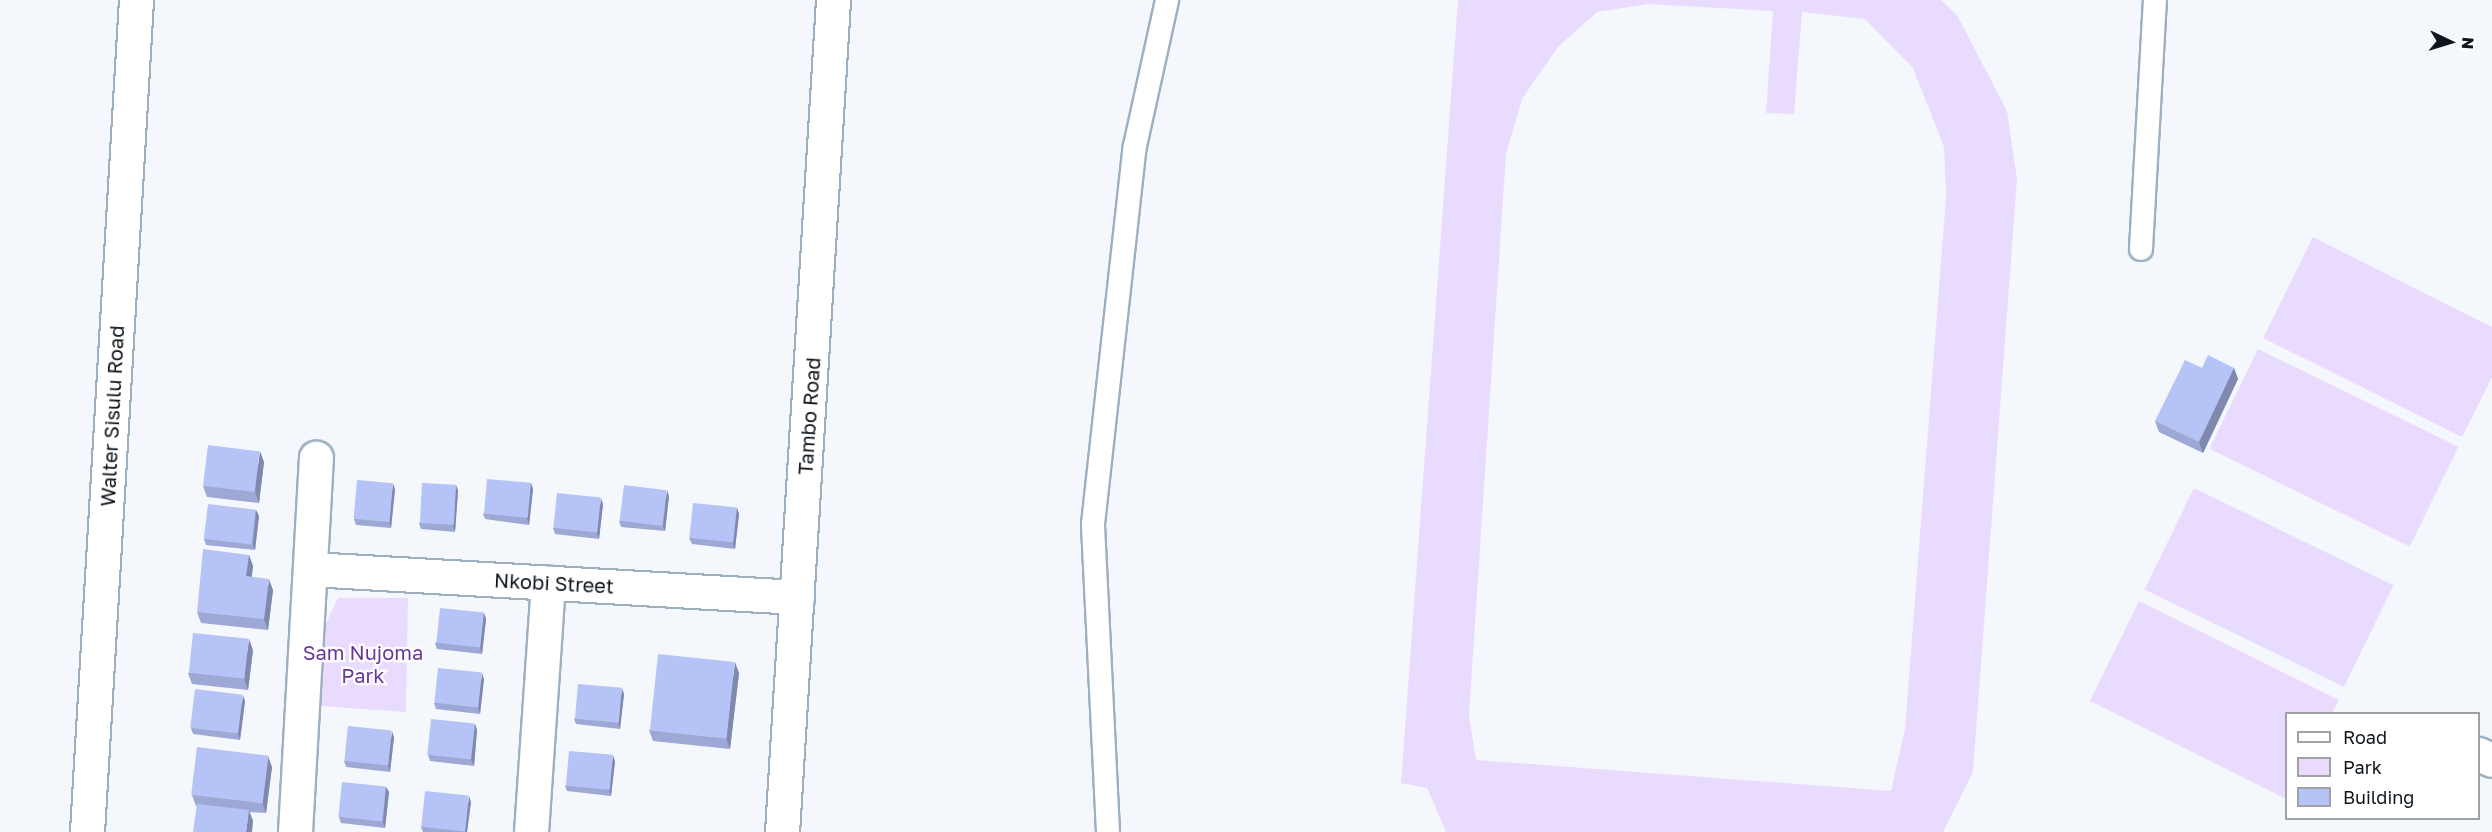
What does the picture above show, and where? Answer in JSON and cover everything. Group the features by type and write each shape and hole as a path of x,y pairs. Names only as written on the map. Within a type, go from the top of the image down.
{"street":[{"name":"Walter Sisulu Road","path":"87,832 136,0"},
{"name":"Tambo Road","path":"782,832 833,0"},
{"path":"295,832 316,458"},
{"name":"Nkobi Street","path":"311,569 797,597"},
{"path":"531,832 548,583"}],"lane":[{"path":"1108,832 1093,524 1135,146 1167,0"},
{"path":"2141,249 2155,0"}],"green space":[{"path":"1458,0 1941,0 1957,15 2007,111 2017,179 1973,772 1943,832 1446,832 1427,788 1401,783","holes":["1648,4 1773,11 1766,113 1794,114 1802,12 1865,19 1913,68 1944,147 1946,197 1905,729 1891,791 1476,760 1469,715 1506,154 1522,99 1558,47 1597,12"]},
{"path":"2313,237 2492,327 2492,377 2462,437 2263,338"},
{"path":"2258,349 2458,447 2410,547 2209,449"},
{"path":"2194,488 2394,585 2344,687 2144,590"},
{"name":"Sam Nujoma Park","path":"338,598 408,598 406,712 320,706 320,636"},
{"path":"2139,601 2339,700 2333,712 2285,712 2285,798 2090,701"}],"building":[{"path":"2208,355 2234,368 2199,442 2155,421 2185,360 2202,368"},
{"path":"208,445 260,451 255,492 203,486"},
{"path":"487,479 531,483 528,518 484,514"},
{"path":"357,480 393,483 389,522 354,519"},
{"path":"422,483 456,485 454,525 420,523"},
{"path":"624,485 667,490 662,526 620,521"},
{"path":"557,493 601,498 597,532 553,528"},
{"path":"693,503 737,508 733,542 689,538"},
{"path":"208,504 256,510 251,545 204,539"},
{"path":"203,549 249,555 246,576 269,579 264,619 197,612"},
{"path":"440,608 484,613 480,647 436,643"},
{"path":"193,633 249,639 245,679 189,673"},
{"path":"658,654 735,662 727,739 650,731"},
{"path":"438,668 482,673 478,707 434,703"},
{"path":"578,684 622,688 619,723 575,719"},
{"path":"195,689 243,695 238,734 190,728"},
{"path":"431,719 475,724 471,759 427,755"},
{"path":"348,726 392,731 388,765 344,761"},
{"path":"197,747 268,756 263,803 191,795"},
{"path":"569,751 613,755 610,790 566,786"},
{"path":"342,782 386,787 382,821 338,817"},
{"path":"425,791 469,796 465,831 421,827"},
{"path":"197,804 249,810 246,832 193,832"}]}
